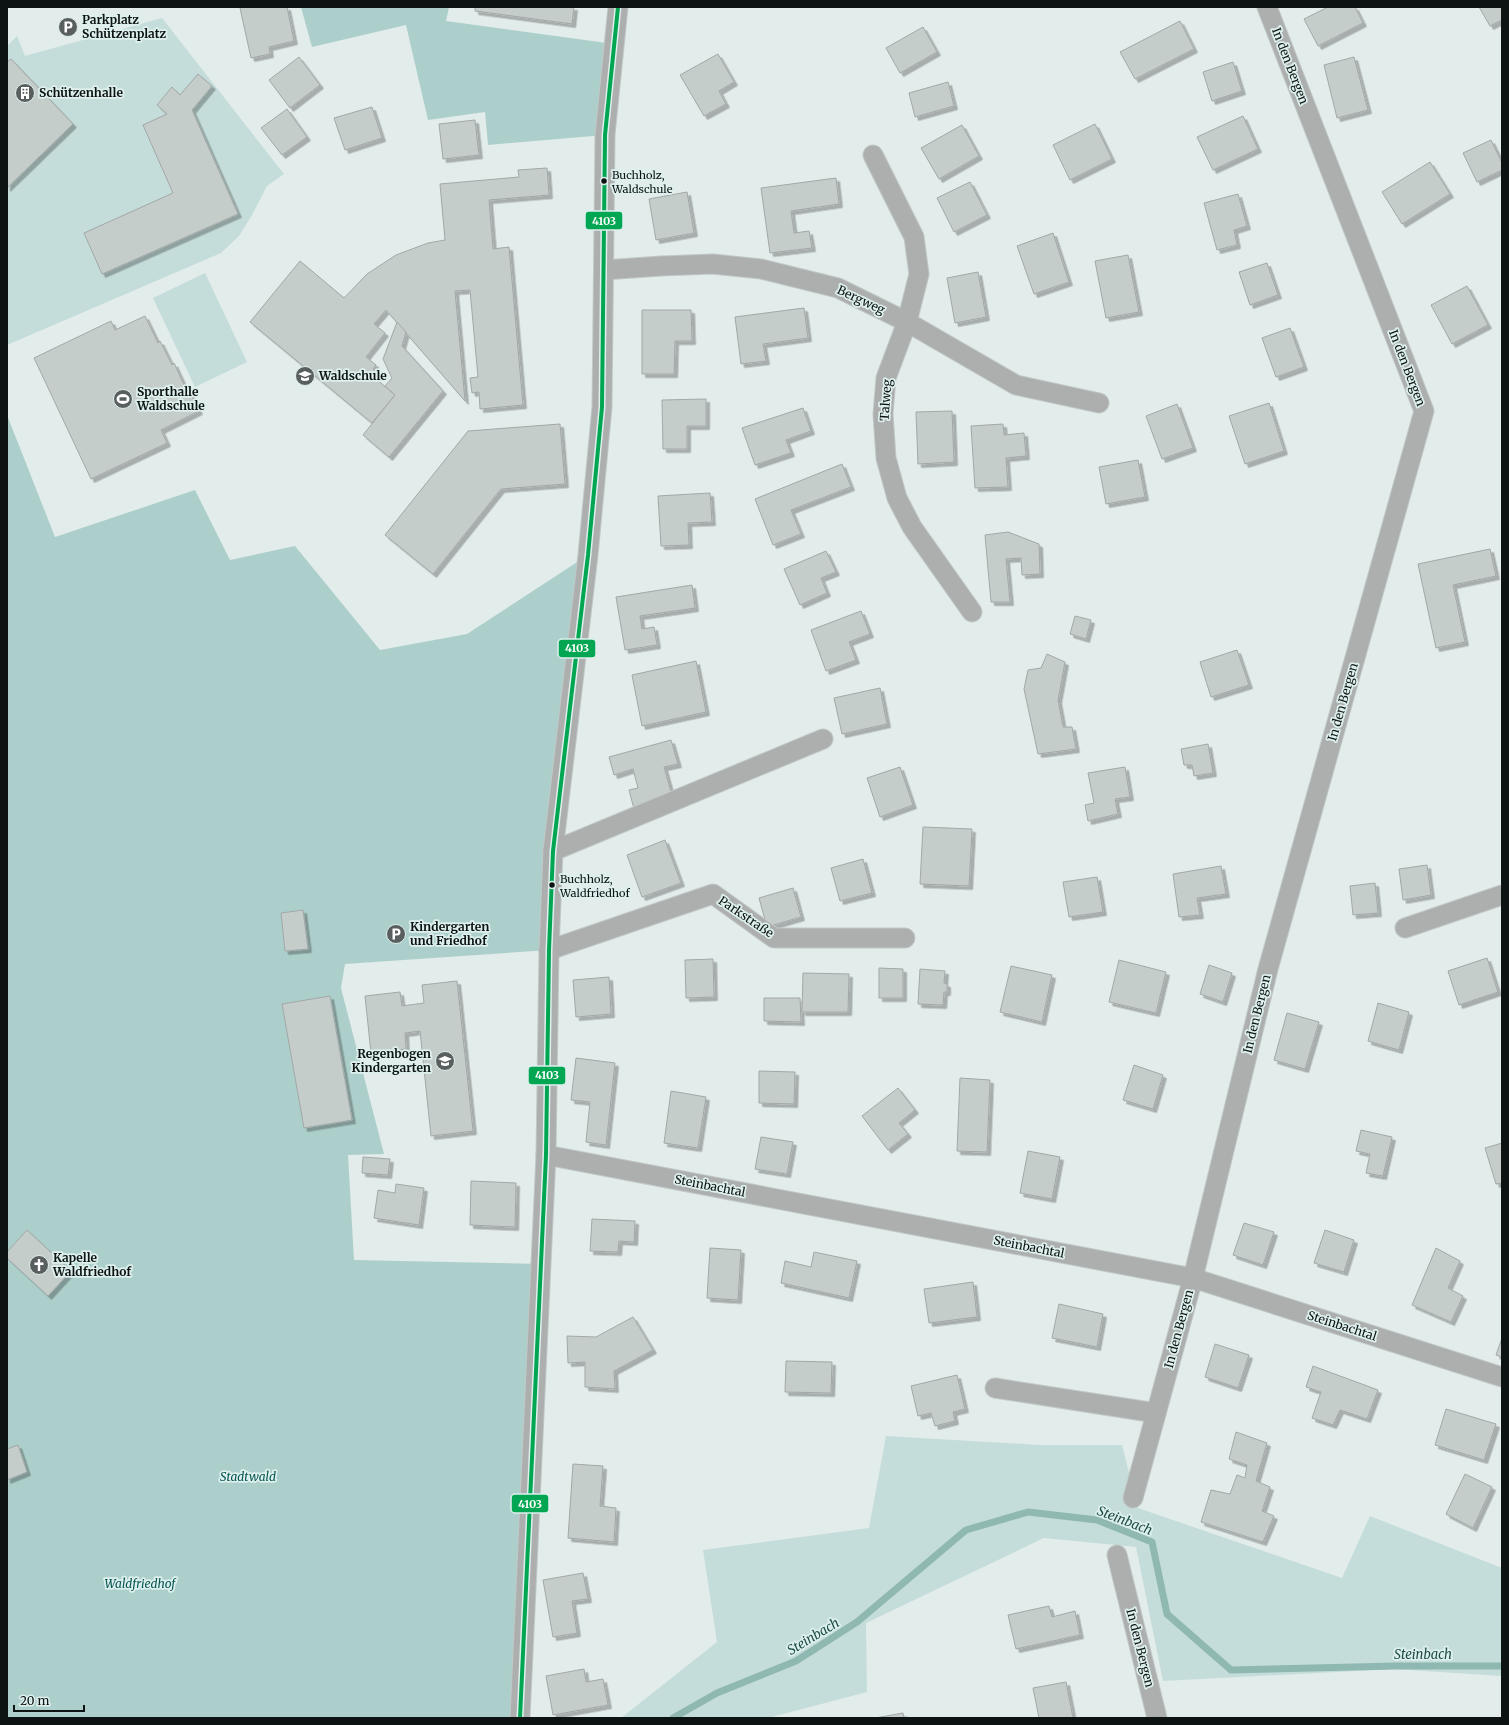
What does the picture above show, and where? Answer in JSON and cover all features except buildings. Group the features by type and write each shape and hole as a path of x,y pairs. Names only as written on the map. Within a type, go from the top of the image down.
{"street":[{"path":"520,1718 546,1155 552,851 588,555 602,407 605,135 618,7"},
{"name":"In den Bergen","path":"1133,1498 1193,1278 1268,969 1424,411 1267,7"},
{"name":"Talweg","path":"873,156 914,237 919,274 907,322 886,378 883,414 886,458 897,498 912,528 972,612"},
{"name":"Bergweg","path":"604,270 713,264 761,269 838,288 907,322 1016,384 1099,403"},
{"path":"552,851 823,739"},
{"name":"Parkstraße","path":"549,950 713,894 774,938 905,938"},
{"path":"1405,928 1502,895"},
{"name":"Steinbachtal","path":"546,1155 1193,1278 1502,1377"},
{"path":"995,1388 1156,1413"},
{"name":"In den Bergen","path":"1117,1556 1157,1718"}],"shaded area":[{"path":"162,18 284,174 267,186 239,236 221,253 7,345 7,46 17,36 25,56"},
{"path":"205,273 247,362 195,387 153,298"},
{"path":"886,1436 1040,1445 1122,1445 1138,1508 1342,1578 1370,1516 1502,1568 1502,1676 1394,1669 1163,1681 1136,1547 1044,1538 866,1623 867,1692 768,1718 621,1718 717,1642 703,1550 869,1528"}],"green space":[{"path":"301,7 449,7 446,21 614,44 605,135 488,145 485,112 428,120 406,25 312,47"},
{"name":"Stadtwald","path":"7,415 55,537 195,490 230,560 295,546 380,650 467,634 588,555 549,950 345,964 341,988 384,1154 348,1155 354,1260 541,1264 520,1718 7,1718"}],"waterway":[{"name":"Steinbach","path":"673,1718 717,1693 796,1661 857,1622 966,1530 1028,1512 1097,1520 1152,1542 1167,1614 1231,1670 1396,1666 1502,1666"}],"transit line":[{"name":"4103","path":"520,1718 546,1155 549,950 553,851 588,555 602,407 605,135 618,7"}],"place":[{"name":"Parkplatz Schützenplatz","path":"68,27"},
{"name":"Schützenhalle","path":"25,93"},
{"name":"Buchholz, Waldschule","path":"604,181"},
{"name":"Waldschule","path":"305,376"},
{"name":"Sporthalle Waldschule","path":"123,399"},
{"name":"Buchholz, Waldfriedhof","path":"552,885"},
{"name":"Kindergarten und Friedhof","path":"396,934"},
{"name":"Regenbogen Kindergarten","path":"445,1061"},
{"name":"Kapelle Waldfriedhof","path":"39,1265"}],"park label":[{"name":"Waldfriedhof","path":"140,1584"}]}
